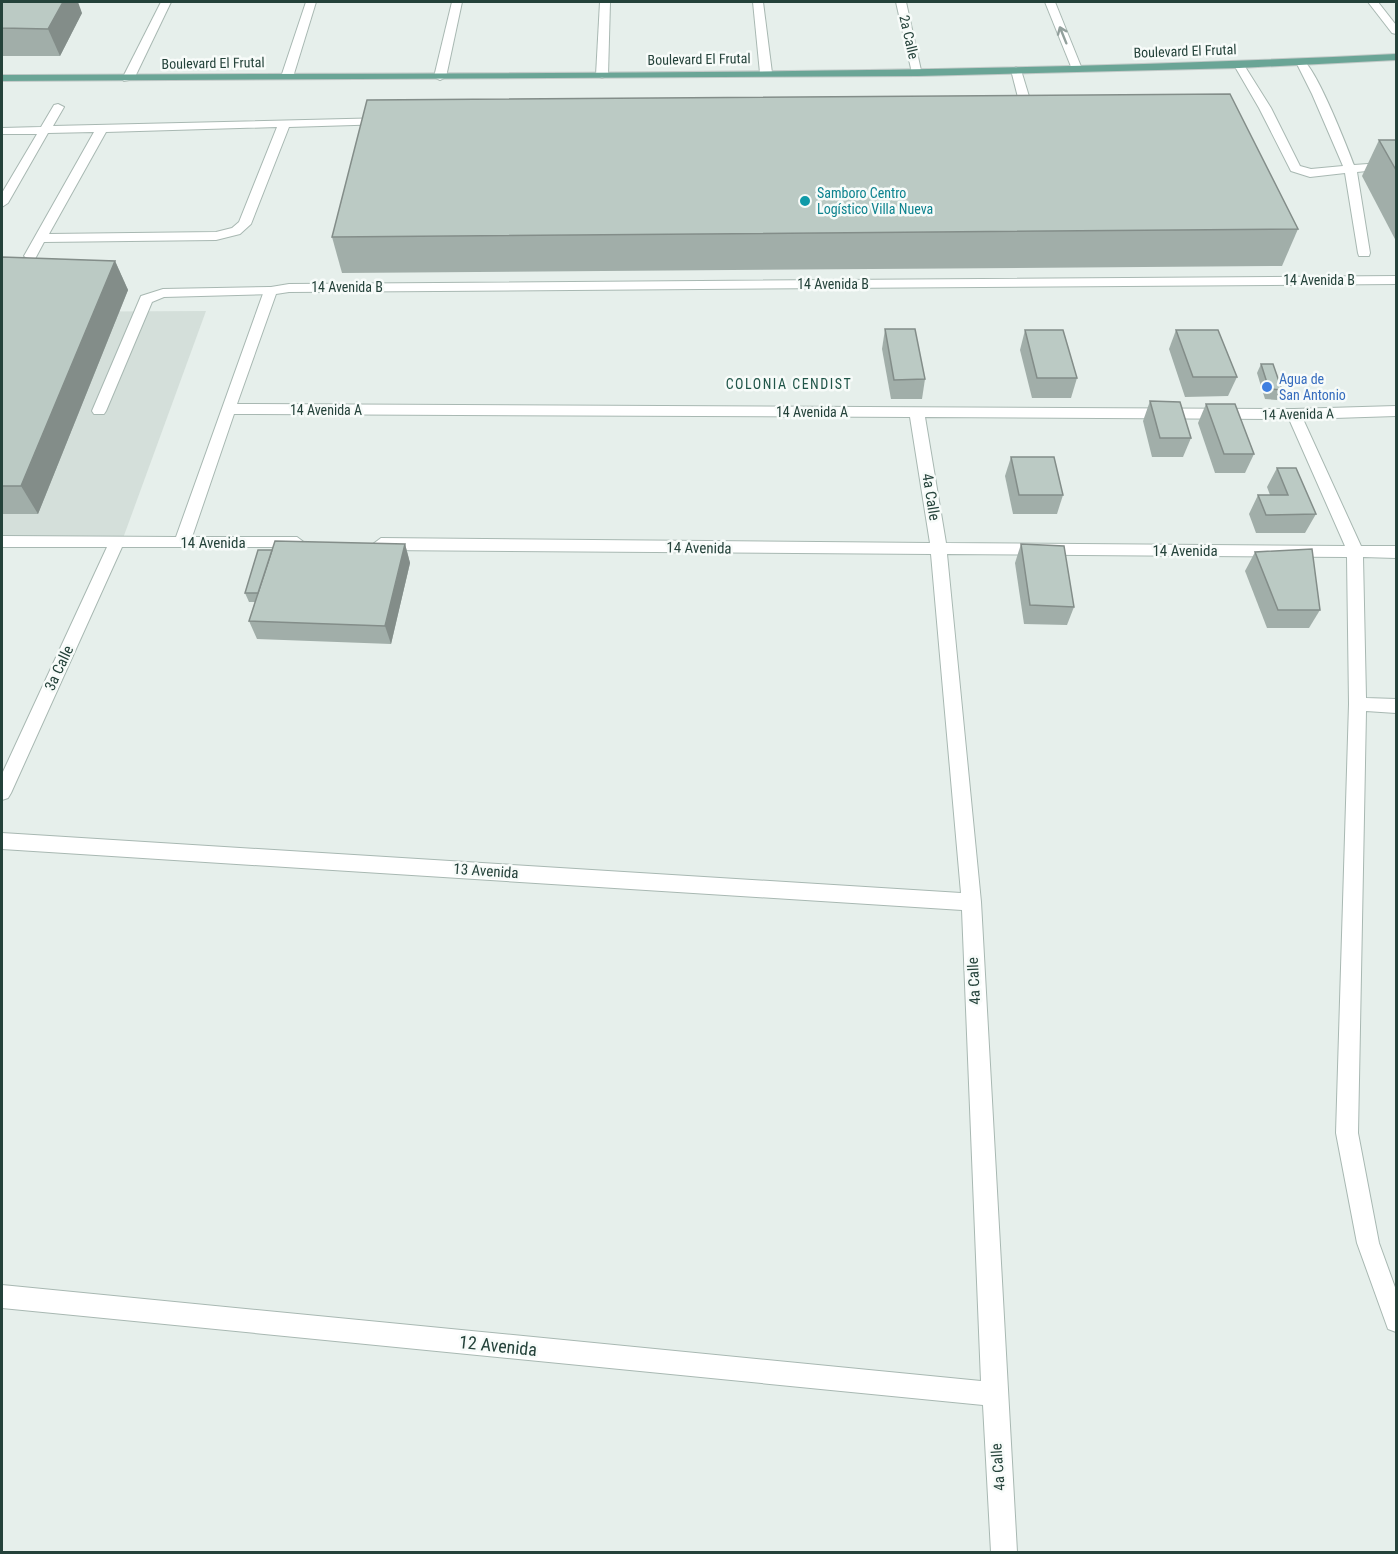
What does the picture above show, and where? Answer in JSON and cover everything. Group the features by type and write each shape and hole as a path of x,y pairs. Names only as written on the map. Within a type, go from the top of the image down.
{"main road":[{"name":"Boulevard El Frutal","path":"2,78 918,73 1239,65 1396,57"}],"street":[{"path":"128,79 166,2"},
{"path":"287,77 311,2"},
{"path":"440,76 457,2"},
{"path":"602,75 605,2"},
{"path":"758,2 766,74"},
{"name":"2a Calle","path":"901,2 918,73"},
{"path":"1050,2 1077,69"},
{"path":"1373,2 1396,31"},
{"path":"1301,62 1318,94 1350,169 1364,253"},
{"path":"1239,65 1265,108 1295,168 1310,173 1396,165"},
{"path":"1016,70 1028,113"},
{"path":"2,203 58,106"},
{"path":"2,131 402,121"},
{"path":"41,238 216,236 236,231 245,224 284,124"},
{"path":"30,256 102,128"},
{"name":"14 Avenida B","path":"99,411 146,299 163,293 270,291 301,288 1396,280"},
{"path":"182,542 270,291"},
{"name":"14 Avenida A","path":"228,409 1294,414 1396,411"},
{"name":"4a Calle","path":"918,412 939,551 971,902 994,1394 1004,1552"},
{"path":"1294,414 1355,551 1358,704 1347,1133 1368,1243 1396,1321"},
{"name":"14 Avenida","path":"2,541 319,544"},
{"name":"3a Calle","path":"2,793 117,542"},
{"name":"14 Avenida","path":"366,544 939,551 1396,552"},
{"path":"1358,704 1396,706"},
{"name":"13 Avenida","path":"2,842 971,902"},
{"name":"12 Avenida","path":"2,1297 994,1394"}],"shaded area":[{"path":"206,311 122,541 2,538 2,312"}],"building":[{"path":"2,2 63,2 48,29 2,28"},
{"name":"Samboro Centro Logístico Villa Nueva","path":"1230,94 1298,229 332,237 367,100"},
{"path":"1379,140 1396,140 1396,170"},
{"path":"2,257 115,261 21,486 2,486"},
{"path":"885,329 915,329 925,379 894,380"},
{"path":"1025,330 1063,330 1077,378 1037,378"},
{"path":"1176,330 1218,330 1237,377 1193,377"},
{"path":"1261,364 1273,364 1282,390 1269,389"},
{"path":"1150,401 1180,402 1191,438 1160,438"},
{"path":"1206,404 1235,404 1254,454 1224,454"},
{"path":"1011,457 1054,457 1063,495 1019,495"},
{"path":"1277,468 1296,468 1316,514 1266,515 1258,495 1288,495"},
{"path":"275,541 405,544 385,626 249,621"},
{"path":"1021,544 1064,546 1074,607 1030,605"},
{"path":"1312,549 1320,610 1278,610 1255,552"},
{"path":"258,550 272,550 258,593 245,593"}],"place":[{"name":"Samboro Centro Logístico Villa Nueva","path":"805,201"},
{"name":"Agua de San Antonio","path":"1267,387"}],"district":[{"name":"COLONIA CENDIST","path":"789,384"}]}
